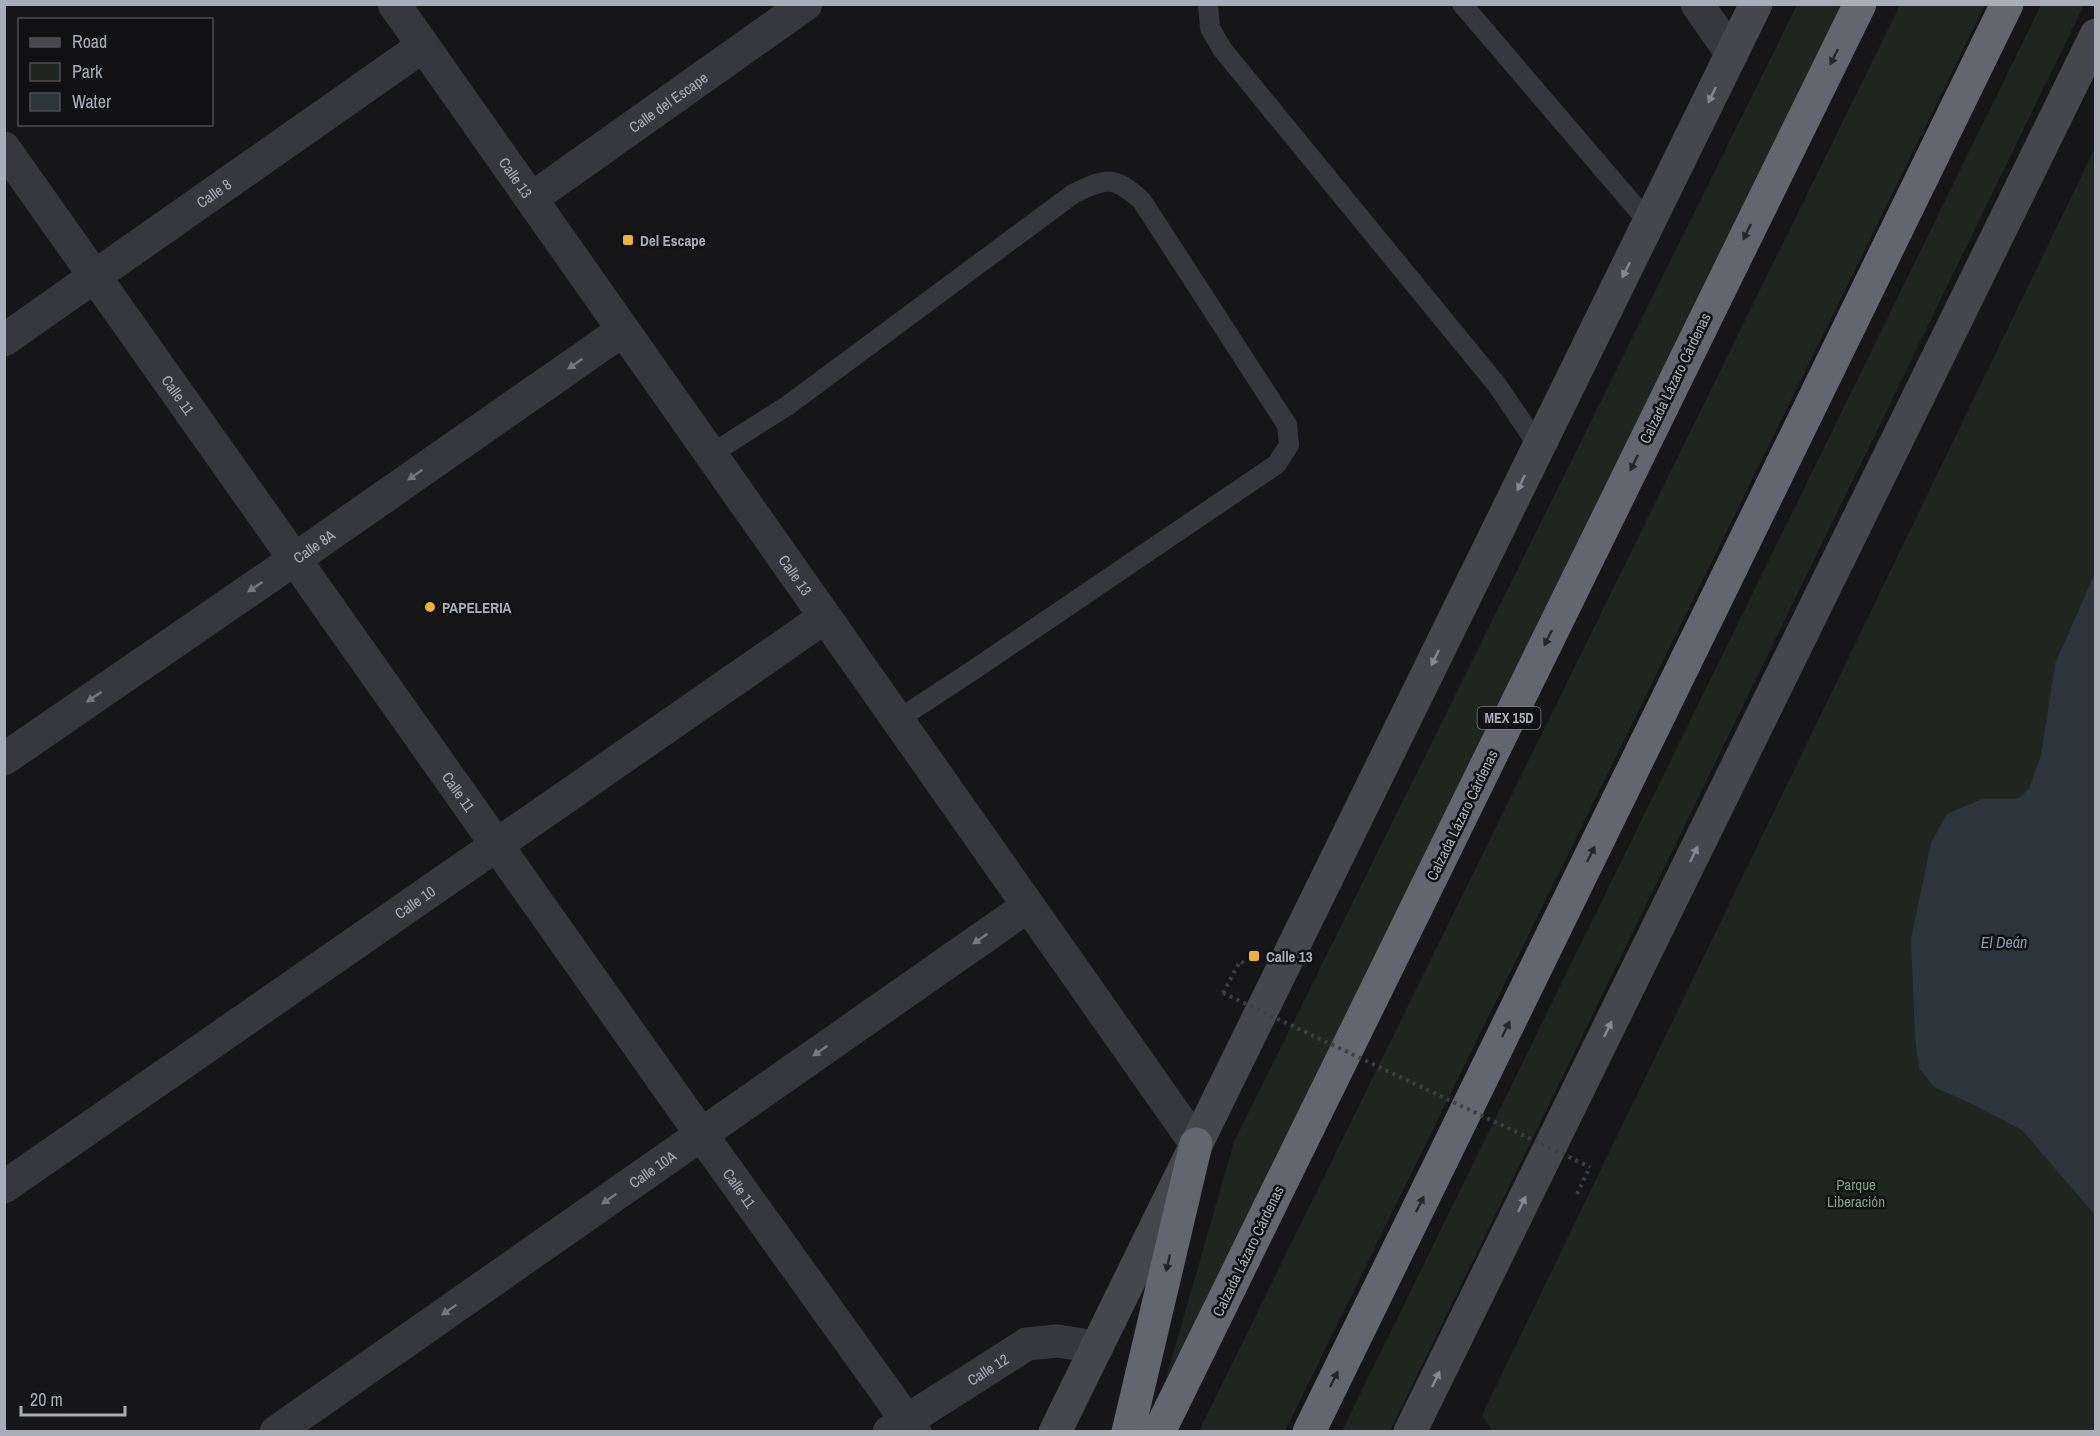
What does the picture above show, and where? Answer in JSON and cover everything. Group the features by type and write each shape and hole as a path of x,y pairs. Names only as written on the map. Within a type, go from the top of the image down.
{"highway":[{"name":"Calzada Lázaro Cárdenas","path":"1159,1431 1860,4"},
{"path":"1308,1431 2007,4"},
{"path":"1128,1431 1196,1144"}],"main road":[{"path":"1055,1431 1756,4"},
{"path":"1410,1431 2096,35"}],"street":[{"name":"Calle del Escape","path":"531,200 806,4"},
{"path":"1697,4 1732,54"},
{"name":"Calle 13","path":"396,5 1196,1144"},
{"name":"Calle 8","path":"4,340 423,46"},
{"name":"Calle 11","path":"4,148 701,1134 903,1427"},
{"name":"Calle 8A","path":"4,759 623,330"},
{"name":"Calle 10","path":"4,1187 825,617"},
{"name":"Calle 10A","path":"276,1431 1028,906"},
{"name":"Calle 12","path":"903,1427 1027,1344 1057,1341 1097,1347"}],"lane":[{"path":"1208,4 1210,28 1222,49 1497,385 1539,447"},
{"path":"1462,4 1649,223"},
{"path":"711,454 787,406 1073,194 1090,185 1110,180 1128,188 1142,201 1287,425 1288,445 1284,455 1277,464 972,672 897,720"}],"path":[{"path":"1240,961 1222,993 1590,1167 1576,1194"}],"green space":[{"path":"1797,5 1846,5 1165,1382 1234,1142"},
{"path":"1900,5 1985,5 1285,1431 1199,1431"},
{"path":"2041,5 2084,5 1390,1431 1342,1431"},
{"name":"Parque Liberación","path":"2095,148 2095,1431 1493,1432 1482,1415"}],"water":[{"name":"El Deán","path":"2095,573 2095,1215 2022,1130 1934,1087 1919,1068 1915,1037 1911,939 1931,843 1947,814 1982,799 2017,799 2029,789 2041,755 2055,664"}],"place":[{"name":"Del Escape","path":"628,240"},
{"name":"PAPELERIA","path":"430,607"},
{"name":"Calle 13","path":"1254,956"}]}
